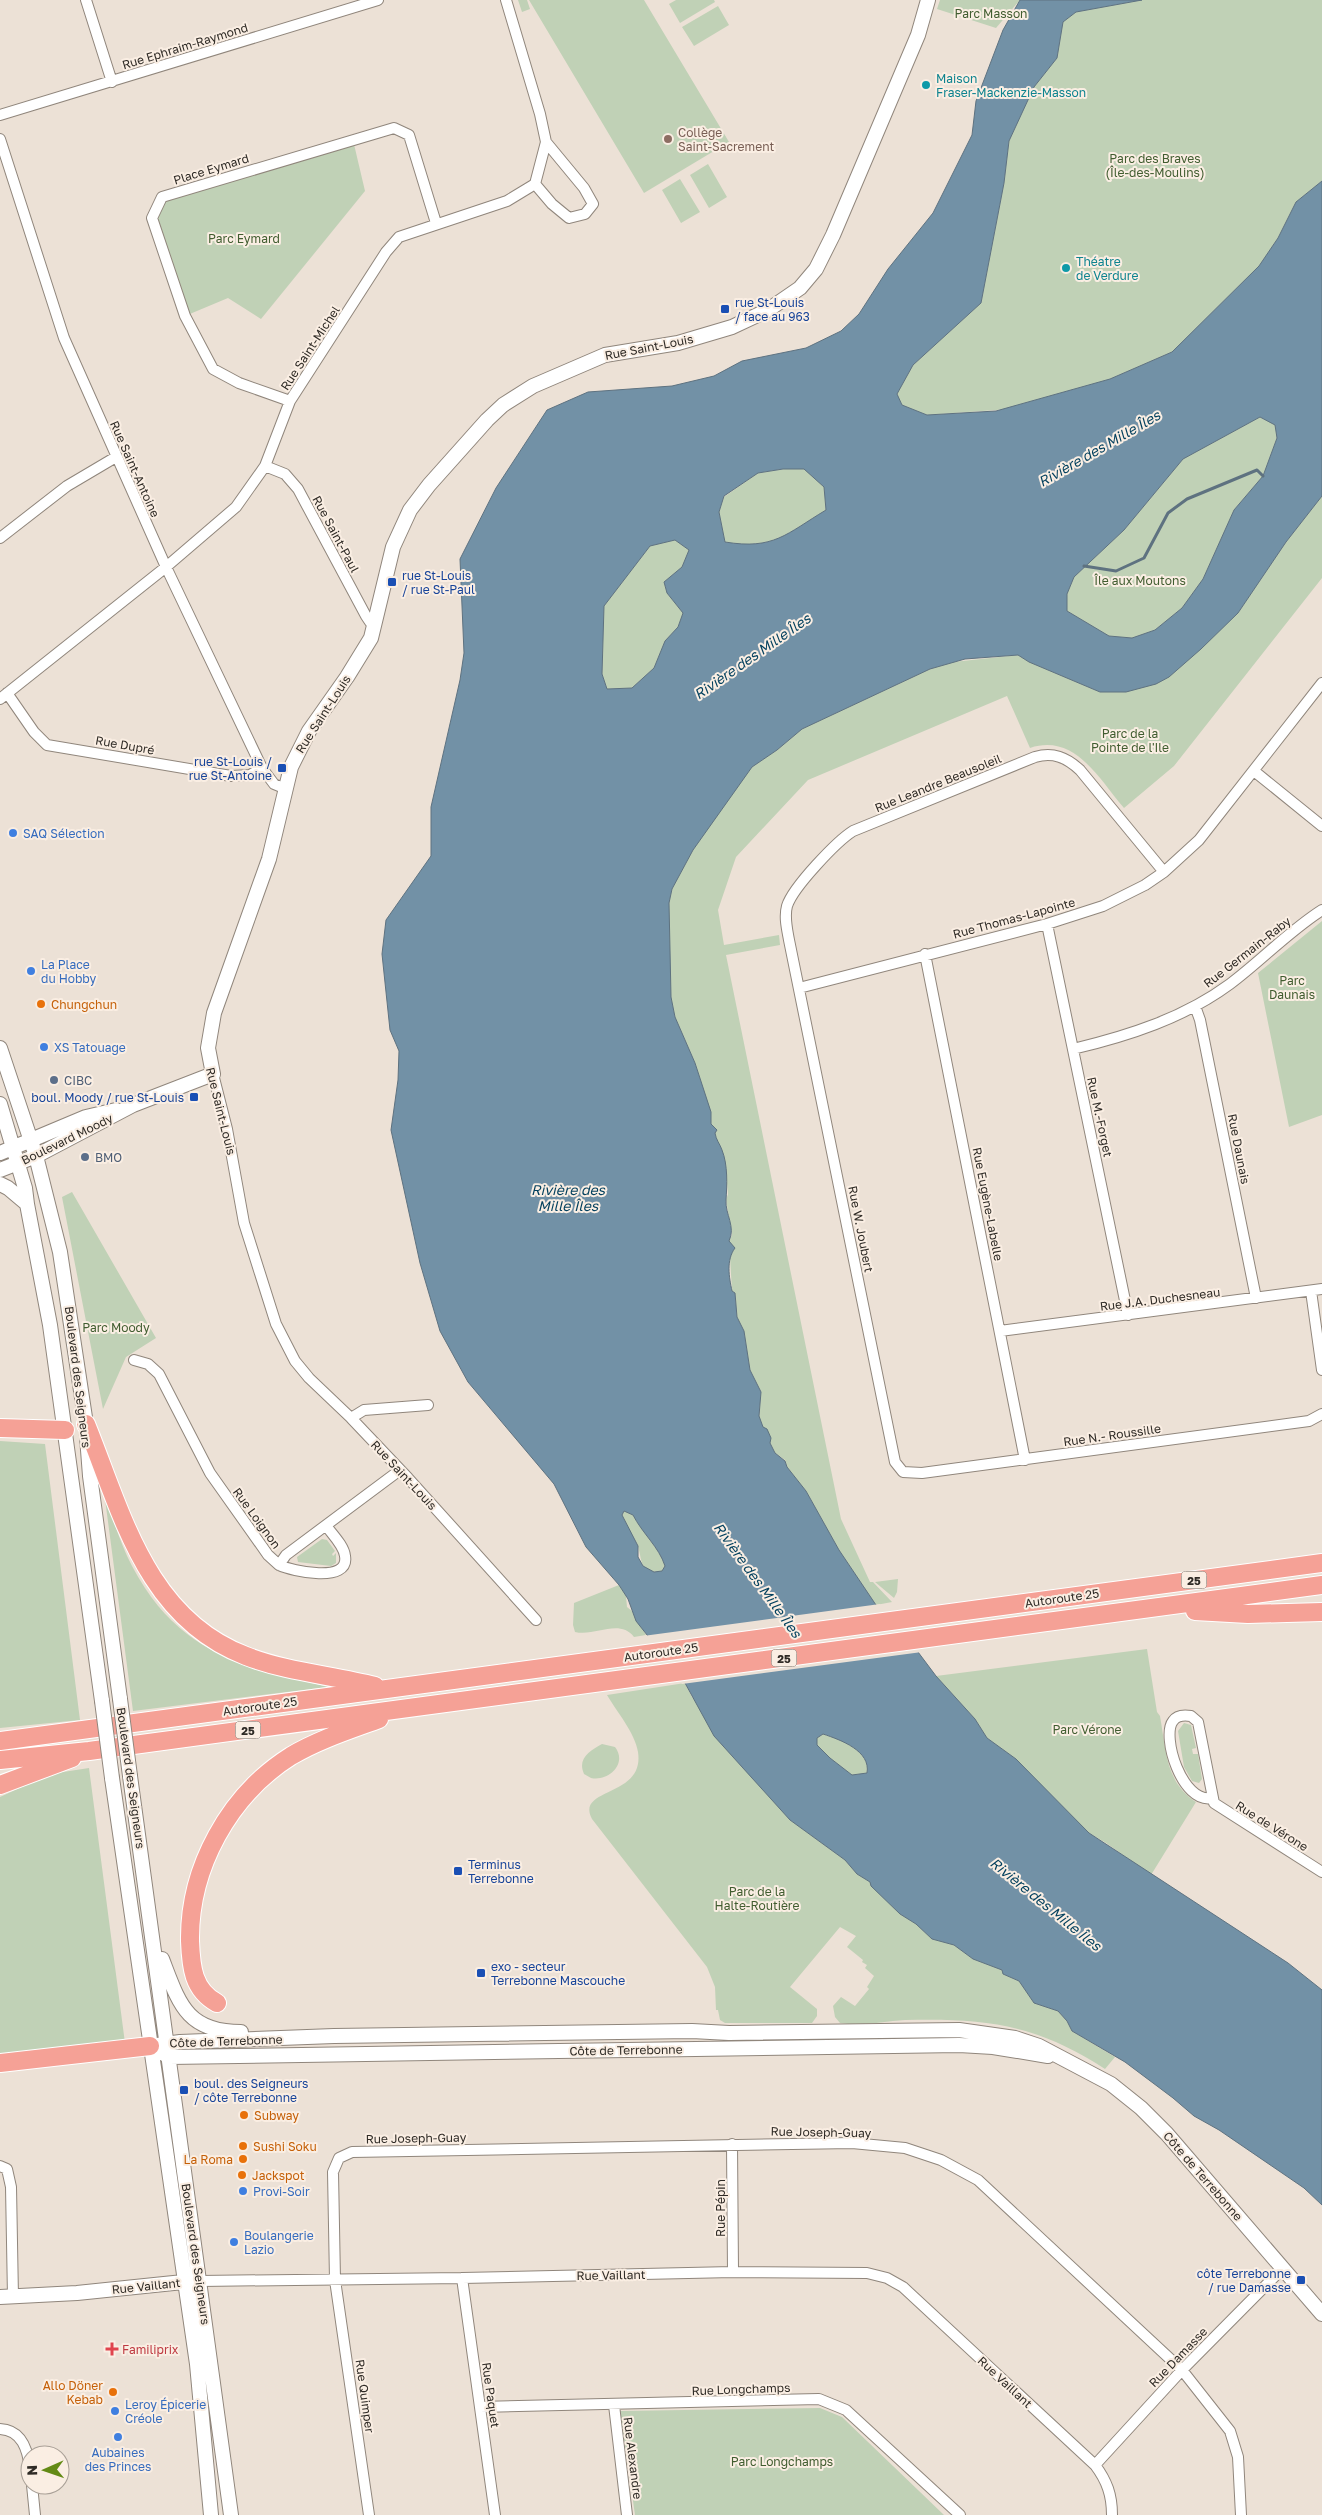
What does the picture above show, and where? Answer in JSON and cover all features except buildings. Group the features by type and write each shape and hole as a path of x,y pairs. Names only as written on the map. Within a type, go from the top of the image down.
{"highway":[{"path":"86,1424 136,1552 160,1590 188,1620 214,1640 247,1656 286,1668 330,1675 385,1689"},
{"path":"0,1428 65,1430"},
{"path":"1286,1568 1322,1555"},
{"name":"Autoroute 25","path":"0,1741 1322,1563"},
{"name":"Autoroute 25","path":"0,1760 89,1751 1322,1586"},
{"path":"1152,1609 1248,1614 1322,1612"},
{"path":"218,2003 206,1996 197,1986 192,1964 190,1937 197,1883 207,1855 220,1829 251,1790 273,1769 292,1756 322,1741 407,1708"},
{"path":"0,1785 89,1751"},
{"path":"0,2063 159,2044"}],"main road":[{"name":"Rue Saint-Louis","path":"213,1074 208,1048 214,1013 269,858 286,789 298,751 361,656 376,623 393,546 407,513 428,485 502,405 552,376 600,356 687,341 732,327 781,303 805,283 819,263 836,227 918,35 928,0"},
{"name":"Boulevard des Seigneurs","path":"0,1048 36,1156 60,1252 86,1424 90,1476 153,1934 159,2044 185,2282 197,2364 211,2515"},
{"name":"Boulevard Moody","path":"0,1170 36,1156 133,1105 213,1074"},
{"name":"Boulevard des Seigneurs","path":"0,1104 26,1188 27,1204 45,1297 112,1778 159,2044"},
{"name":"Boulevard Moody","path":"0,1153 86,1117 133,1105"},
{"path":"0,1184 12,1191 27,1204"},
{"path":"153,1934 176,1997 189,2014 205,2026 223,2032 334,2036"},
{"name":"Côte de Terrebonne","path":"159,2044 334,2036 692,2031 978,2031 1032,2043 1111,2084 1149,2116 1322,2314"},
{"path":"825,2031 825,2047"},
{"name":"Côte de Terrebonne","path":"159,2044 169,2057 975,2046 1066,2060"},
{"name":"Boulevard des Seigneurs","path":"169,2057 231,2515"},
{"name":"Rue Vaillant","path":"7,2297 200,2280"},
{"path":"197,2364 211,2362"}],"street":[{"path":"86,0 112,82"},
{"name":"Rue Ephraim-Raymond","path":"0,114 112,82 378,0"},
{"path":"506,0 540,114 546,142 535,184 552,204 569,218 585,214 593,204 584,188 546,142"},
{"name":"Place Eymard","path":"290,401 239,383 214,369 185,316 152,218 162,197 394,128 409,135 436,223"},
{"name":"Rue Saint-Antoine","path":"0,139 64,338 116,457 262,768 275,786 286,789"},
{"name":"Rue Saint-Michel","path":"3,696 166,567 236,507 265,466 290,401 386,252 399,237 436,223 507,201 535,184"},
{"path":"0,538 67,486 116,457"},
{"name":"Rue Saint-Paul","path":"265,466 285,474 298,489 366,616 370,622 376,623"},
{"name":"Rue Thomas-Lapointe","path":"799,988 1047,924 1125,896 1164,872 1199,840 1322,683"},
{"name":"Rue Dupré","path":"3,696 34,732 48,744 232,776 250,774 262,768"},
{"name":"Rue Leandre Beausoleil","path":"799,988 786,927 786,908 798,887 840,841 862,828 1035,757 1052,754 1073,763 1164,872"},
{"path":"1254,771 1322,826"},
{"name":"Rue Germain-Raby","path":"1073,1048 1132,1033 1195,1006 1234,981 1322,910"},
{"name":"Rue M.-Forget","path":"1047,924 1128,1315"},
{"name":"Rue Eugène-Labelle","path":"925,954 1025,1460"},
{"name":"Rue W. Joubert","path":"799,988 895,1462 903,1472"},
{"name":"Rue Daunais","path":"1195,1006 1200,1020 1256,1298"},
{"name":"Rue Saint-Louis","path":"213,1074 227,1129 244,1223 278,1330 298,1366 400,1470 536,1620"},
{"name":"Rue J.A. Duchesneau","path":"1000,1331 1322,1289"},
{"path":"1311,1291 1322,1370"},
{"name":"Rue Loignon","path":"134,1360 144,1362 159,1374 210,1473 268,1556 279,1565 286,1555 327,1527 400,1470"},
{"path":"351,1418 360,1411 369,1409 428,1405"},
{"name":"Rue N.- Roussille","path":"903,1472 922,1473 1309,1421 1322,1414"},
{"path":"279,1565 289,1569 322,1573 339,1571 345,1564 345,1554 327,1527"},
{"name":"Rue de Vérone","path":"1212,1798 1200,1797 1192,1792 1178,1771 1170,1731 1172,1722 1178,1717 1191,1716 1198,1722 1212,1798 1218,1807 1322,1872"},
{"name":"Rue Joseph-Guay","path":"336,2280 333,2172 339,2158 352,2152 852,2143 905,2148 941,2160 978,2180 1182,2370 1230,2431 1238,2457 1241,2515"},
{"name":"Rue Pépin","path":"732,2144 732,2272"},
{"path":"0,2166 7,2169 11,2187 7,2297"},
{"name":"Rue Damasse","path":"1095,2465 1182,2370 1282,2269"},
{"name":"Rue Vaillant","path":"200,2280 296,2278 336,2280 732,2272 867,2273 887,2278 903,2287 1095,2465 1106,2480 1112,2502 1112,2515"},
{"name":"Rue Paquet","path":"462,2278 495,2515"},
{"name":"Rue Quimper","path":"336,2280 369,2515"},
{"name":"Rue Longchamps","path":"480,2407 819,2399 846,2410 960,2515"},
{"name":"Rue Alexandre","path":"614,2405 627,2515"},
{"path":"0,2429 17,2435 24,2445"},
{"path":"33,2495 35,2515"}],"green space":[{"path":"518,0 527,0 530,9 522,12"},
{"path":"529,0 644,0 729,142 644,193"},
{"path":"676,0 714,0 715,2 680,23 669,4"},
{"name":"Parc Masson","path":"940,0 1020,0 996,28 937,9"},
{"name":"Parc des Braves (Île-des-Moulins)","path":"1142,0 1322,0 1322,181 1296,202 1278,238 1259,266 1172,352 1110,379 1010,409 927,415 902,405 897,394 913,365 981,303 1004,183 1009,141 1034,87 1057,58 1063,22 1076,12"},
{"path":"718,6 729,25 694,46 682,27"},
{"name":"Parc Eymard","path":"353,140 365,191 261,319 228,298 185,316 152,218 162,197"},
{"path":"708,164 727,197 709,208 690,175"},
{"path":"680,179 700,212 681,223 662,190"},
{"name":"Île aux Moutons","path":"1260,417 1276,425 1277,438 1263,476 1234,510 1203,579 1182,608 1155,630 1132,638 1109,636 1067,611 1067,594 1074,577 1124,530 1183,459"},
{"path":"783,469 805,469 824,487 826,510 789,533 768,542 742,544 725,542 719,512 724,497 758,473"},
{"name":"Parc de la Pointe de l'Ile","path":"1322,496 1322,578 1174,766 1124,808 1095,772 1073,753 1060,747 1046,745 1030,748 1007,696 808,780 736,857 718,910 724,945 779,935 780,945 726,955 841,1519 870,1582 873,1582 892,1602 876,1605 839,1550 806,1491 787,1467 785,1460 775,1453 759,1419 761,1392 750,1370 744,1331 737,1317 735,1293 732,1291 729,1241 732,1235 726,1200 728,1194 722,1150 717,1143 711,1124 710,1112 695,1063 675,1017 671,997 668,936 669,903 672,889 693,850 752,767 777,750 802,729 930,669 953,662 1018,655 1029,662 1100,692 1126,692 1238,613 1286,542"},
{"path":"675,540 689,550 682,567 664,582 667,593 683,613 678,627 665,641 654,668 632,688 607,689 602,674 604,606 650,546"},
{"name":"Parc Daunais","path":"1322,921 1322,1115 1289,1127 1258,973"},
{"name":"Parc Moody","path":"72,1192 156,1338 126,1357 103,1409 62,1197"},
{"path":"0,1441 45,1444 80,1720 0,1728"},
{"path":"105,1499 128,1558 150,1595 170,1619 191,1637 214,1651 239,1662 328,1687 133,1711"},
{"path":"624,1511 633,1515 659,1553 665,1566 662,1571 654,1572 648,1570 642,1564 637,1544 622,1515"},
{"path":"322,1539 327,1540 335,1551 332,1554 333,1556 336,1553 336,1563 331,1566 298,1562 297,1557"},
{"path":"898,1579 897,1592 894,1598 875,1582"},
{"path":"619,1585 626,1596 627,1607 632,1611 646,1635 634,1637 628,1632 614,1628 583,1633 575,1632 573,1625 574,1603"},
{"name":"Parc Vérone","path":"1147,1649 1157,1712 1160,1716 1169,1764 1178,1785 1196,1802 1151,1875 1089,1833 1069,1816 1016,1759 987,1738 975,1719 936,1676"},
{"name":"Parc de la Halte-Routière","path":"685,1683 692,1697 790,1820 845,1860 857,1874 870,1882 900,1914 916,1924 932,1939 954,1945 973,1959 1002,1970 1003,1974 1019,1981 1034,2003 1058,2011 1067,2021 1072,2031 1115,2057 1105,2069 1056,2042 1009,2027 960,2020 905,2020 864,2024 840,2023 835,2017 833,2006 841,1997 855,2006 869,1989 867,1987 874,1976 865,1968 867,1965 862,1962 863,1960 847,1947 856,1936 840,1927 790,1987 817,2009 817,2016 812,2023 725,2023 720,2020 718,2010 716,2010 715,1987 707,1967 592,1819 589,1809 593,1802 601,1796 622,1785 631,1777 637,1767 638,1752 633,1737 607,1695"},
{"path":"1184,1723 1191,1725 1196,1748 1192,1749 1193,1754 1198,1754 1202,1779 1199,1783 1192,1781 1184,1767 1178,1731"},
{"path":"823,1734 846,1743 860,1753 867,1765 867,1773 852,1775 830,1758 817,1745 817,1738"},
{"path":"602,1744 615,1747 618,1753 618,1765 604,1777 591,1778 584,1774 582,1768 583,1759 589,1752"},
{"path":"89,1768 125,2043 0,2055 0,1797 50,1774"},
{"name":"Parc Longchamps","path":"820,2408 842,2417 944,2515 635,2515 620,2411"}],"water":[{"name":"Rivière des Mille Îles","path":"1020,0 1142,0 1076,12 1063,22 1057,58 1034,87 1009,141 1004,183 981,303 913,365 897,394 902,405 927,415 996,411 1110,379 1172,352 1259,266 1278,238 1296,202 1322,181 1322,496 1286,542 1238,613 1169,677 1156,684 1126,692 1100,692 1029,662 1018,655 965,659 930,669 802,729 777,750 752,767 693,850 672,889 669,903 671,997 675,1017 695,1063 711,1112 711,1124 717,1130 715,1133 724,1156 727,1175 726,1205 731,1226 729,1241 735,1248 729,1263 730,1280 732,1291 735,1293 737,1317 744,1331 750,1370 761,1392 759,1416 763,1427 767,1429 771,1438 770,1443 775,1453 785,1461 787,1467 806,1491 839,1550 876,1605 894,1620 936,1676 975,1719 987,1738 1016,1759 1089,1833 1288,1963 1322,1990 1322,2205 1304,2188 1219,2130 1194,2116 1125,2062 1072,2031 1067,2021 1058,2011 1034,2003 1019,1981 1003,1974 1002,1970 973,1959 954,1945 932,1939 916,1924 900,1914 871,1886 870,1882 857,1874 845,1860 790,1820 714,1736 685,1683 636,1621 628,1599 619,1585 586,1547 554,1484 468,1382 440,1331 420,1263 391,1130 398,1080 399,1051 390,1030 382,954 386,920 431,856 431,807 460,680 464,653 460,559 496,488 547,410 588,392 672,386 714,376 742,361 806,348 841,331 859,314 888,269 933,213 972,135 976,101 1003,30","holes":["1260,417 1275,425 1277,438 1263,476 1234,510 1203,579 1182,608 1155,630 1132,638 1109,636 1067,611 1067,594 1074,577 1124,530 1183,459","783,469 804,469 824,487 826,510 789,533 768,542 756,544 725,542 719,512 724,496 758,473","675,540 689,550 682,567 664,582 667,593 683,613 678,627 665,641 654,668 632,688 607,689 602,674 604,606 650,546","624,1511 633,1515 659,1553 665,1566 662,1571 654,1572 643,1566 638,1557 638,1546 622,1515","823,1734 846,1743 864,1758 867,1765 867,1773 852,1775 817,1745 817,1738"]}],"pier":[{"path":"880,1604 922,1652 682,1684 643,1636"}],"waterway":[{"path":"1084,566 1116,571 1144,558 1168,513 1187,499 1257,470 1263,476"}],"place":[{"name":"Maison Fraser-Mackenzie-Masson","path":"926,85"},
{"name":"Collège Saint-Sacrement","path":"668,139"},
{"name":"Théatre de Verdure","path":"1066,268"},
{"name":"rue St-Louis / face au 963","path":"725,309"},
{"name":"rue St-Louis / rue St-Paul","path":"392,582"},
{"name":"rue St-Louis / rue St-Antoine","path":"282,768"},
{"name":"SAQ Sélection","path":"13,833"},
{"name":"La Place du Hobby","path":"31,971"},
{"name":"Chungchun","path":"41,1004"},
{"name":"XS Tatouage","path":"44,1047"},
{"name":"CIBC","path":"54,1080"},
{"name":"boul. Moody / rue St-Louis","path":"194,1097"},
{"name":"BMO","path":"85,1157"},
{"name":"Terminus Terrebonne","path":"458,1871"},
{"name":"exo - secteur Terrebonne Mascouche","path":"481,1973"},
{"name":"boul. des Seigneurs / côte Terrebonne","path":"184,2090"},
{"name":"Subway","path":"244,2115"},
{"name":"Sushi Soku","path":"243,2146"},
{"name":"La Roma","path":"243,2159"},
{"name":"Jackspot","path":"242,2175"},
{"name":"Provi-Soir","path":"243,2191"},
{"name":"Boulangerie Lazio","path":"234,2242"},
{"name":"côte Terrebonne / rue Damasse","path":"1301,2280"},
{"name":"Familiprix","path":"112,2349"},
{"name":"Allo Döner Kebab","path":"113,2392"},
{"name":"Leroy Épicerie Créole","path":"115,2411"},
{"name":"Aubaines des Princes","path":"118,2437"}]}
